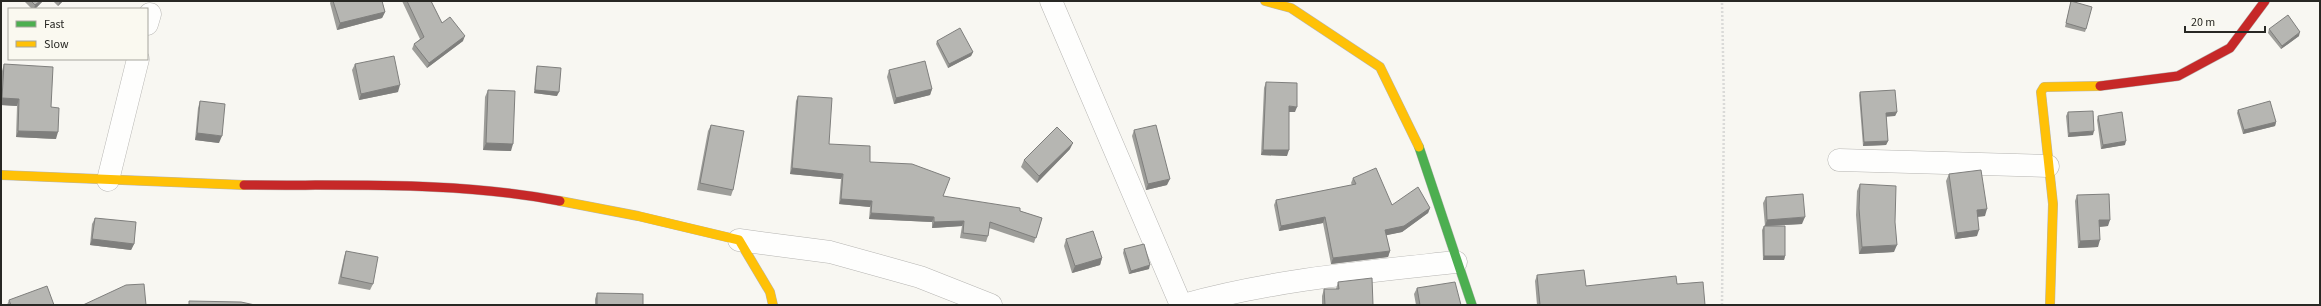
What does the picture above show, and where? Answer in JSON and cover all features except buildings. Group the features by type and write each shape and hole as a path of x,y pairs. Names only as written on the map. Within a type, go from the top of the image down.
{"street":[{"path":"1051,1 1182,305 1219,295 1314,278 1456,262"},
{"path":"1265,1 1291,8 1380,67 1423,155 1456,262 1472,305"},
{"path":"2050,305 2053,204 2042,106 2041,92 2044,87 2101,86 2178,76 2230,48 2265,1"},
{"path":"108,180 138,60"},
{"path":"1839,160 2048,166"},
{"path":"1,175 237,185 418,186 539,197 638,216 739,240 830,252 920,277 990,305"},
{"path":"739,240 770,292 773,305"}],"path":[{"path":"1722,1 1724,106 1722,305"}],"traffic: fast":[{"path":"1419,147 1472,305"}],"traffic: slow":[{"path":"1265,1 1291,8 1380,67 1419,147"},
{"path":"2050,305 2053,204 2041,92 2044,87 2100,86"},
{"path":"1,175 244,185"},
{"path":"560,201 638,216 739,240 770,292 773,305"}],"traffic: jam":[{"path":"2100,86 2178,76 2230,48 2265,1"},
{"path":"244,185 363,185 442,187 482,190 560,201"}]}
